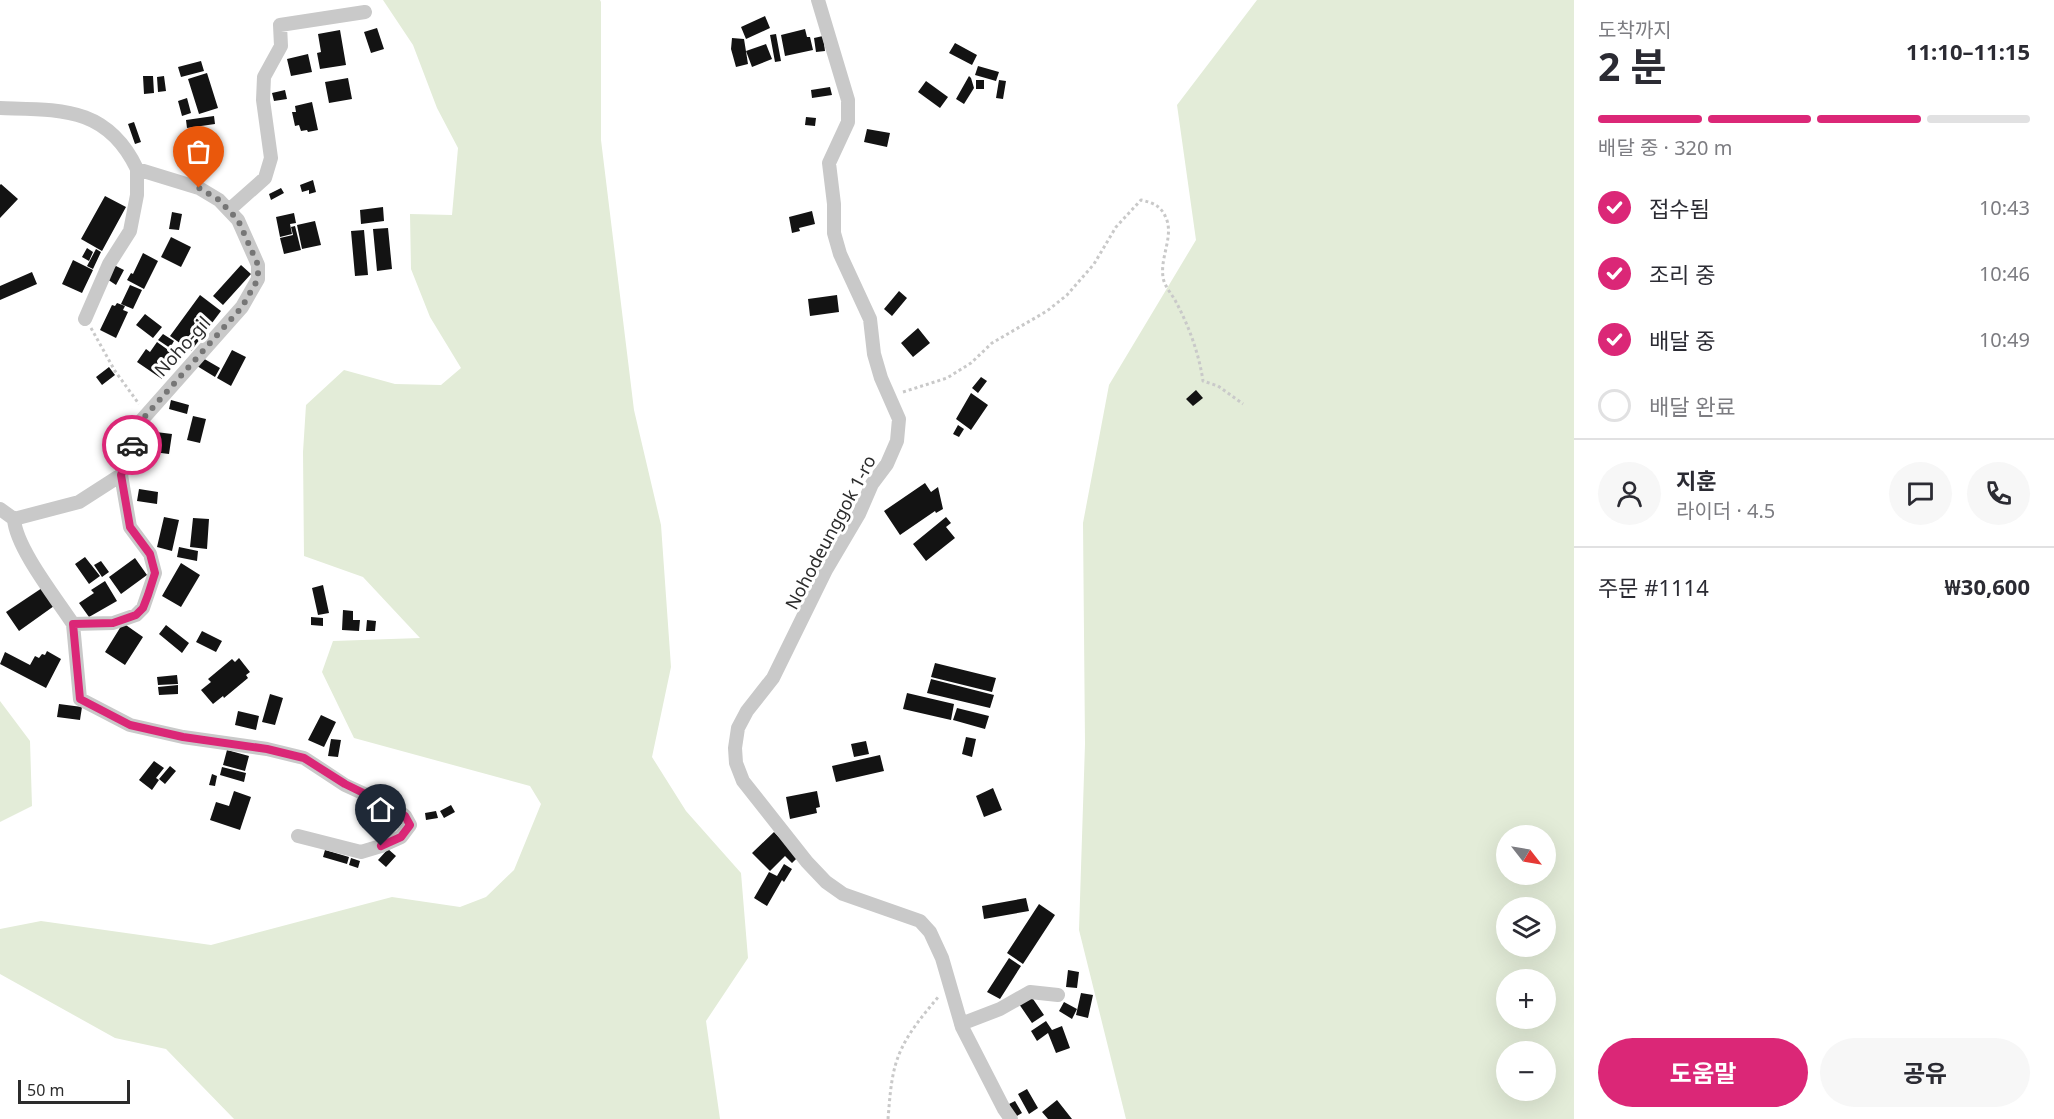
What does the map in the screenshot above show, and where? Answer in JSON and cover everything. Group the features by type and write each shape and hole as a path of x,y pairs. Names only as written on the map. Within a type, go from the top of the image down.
{"street":[{"name":"Nohodeunggok 1-ro","path":"818,0 848,100 848,122 830,163 834,233 840,255 870,319 878,370 899,419 897,441 887,464 872,484 859,514 826,570 773,678 747,711 738,728 735,748 736,763 743,781 826,882 843,894 920,921 930,932 942,958 961,1024 1011,1119"},
{"path":"229,210 266,178 271,158 263,100 264,77 281,46 280,25 365,12"},
{"path":"0,108 50,110 83,115 97,121 129,152 137,169 137,195 130,231 109,264 85,319"},
{"name":"Noho-gil","path":"73,624 113,623 136,615 143,608 155,573 150,554 130,527 121,475 140,422 242,307 258,279 258,265 238,220 219,200 199,188 137,169"},
{"path":"14,519 79,502 121,475"},
{"path":"0,509 14,519 15,528 30,558 73,624 80,699 130,725 183,737 267,749 304,758 345,784 394,808 405,816 410,825 401,837 361,852 298,836"},
{"path":"961,1024 1000,1009 1030,992 1058,995"}],"path":[{"path":"889,395 920,388 947,378 971,363 992,343 1047,311 1067,295 1094,264 1116,227 1142,200 1161,207 1168,221 1169,235 1162,261 1163,280 1177,303 1200,359 1203,381 1218,386 1243,405"},
{"path":"85,319 115,371 148,414"},
{"path":"888,1119 892,1076 900,1050 920,1019 949,983"}],"green space":[{"path":"383,0 600,0 601,2 601,140 634,410 661,525 671,667 652,757 686,811 741,873 748,958 706,1021 720,1119 234,1119 166,1049 115,1038 0,974 0,929 41,921 211,945 392,897 460,907 486,897 514,870 541,804 530,786 354,738 322,672 333,641 420,638 363,577 304,556 303,452 306,405 344,370 395,384 441,385 461,368 430,317 411,269 410,214 452,215 458,148 437,108 413,45"},
{"path":"1257,0 1574,0 1574,1119 1126,1119 1079,930 1085,744 1083,523 1109,385 1196,240 1177,105"},
{"path":"0,701 30,741 32,806 0,822"}],"building":[{"path":"765,16 770,28 746,39 741,27"},
{"path":"377,28 384,49 371,53 364,32"},
{"path":"805,29 807,37 810,37 813,50 785,56 781,35"},
{"path":"340,30 346,65 320,69 317,53 321,52 318,34"},
{"path":"776,34 781,61 775,62 770,35"},
{"path":"823,36 825,51 816,52 814,38"},
{"path":"732,38 744,39 748,64 736,67 731,49"},
{"path":"955,43 977,55 972,65 949,53"},
{"path":"766,44 772,59 752,67 746,51"},
{"path":"308,54 312,72 291,76 287,59"},
{"path":"201,61 204,71 181,77 178,67"},
{"path":"978,66 999,72 996,81 975,75"},
{"path":"207,73 218,108 199,114 188,79"},
{"path":"143,76 153,76 154,93 144,94"},
{"path":"164,76 166,91 158,92 157,77"},
{"path":"969,76 974,88 964,104 956,99"},
{"path":"348,78 352,99 329,103 325,82"},
{"path":"976,80 984,80 984,89 976,89"},
{"path":"999,80 1006,81 1003,99 996,98"},
{"path":"926,81 948,97 940,108 918,92"},
{"path":"830,87 832,95 812,98 811,90"},
{"path":"285,90 287,99 274,101 272,93"},
{"path":"187,98 191,113 182,116 178,101"},
{"path":"312,102 318,130 301,131 299,125 295,126 292,112 296,112 295,106"},
{"path":"214,116 215,124 187,128 186,120"},
{"path":"806,117 816,118 815,126 805,125"},
{"path":"134,122 141,142 135,144 128,124"},
{"path":"867,129 890,133 887,147 864,142"},
{"path":"313,180 316,192 309,194 309,190 302,192 300,185"},
{"path":"0,185 18,199 0,218"},
{"path":"281,188 284,193 271,200 269,194"},
{"path":"105,196 126,207 102,251 81,239"},
{"path":"383,207 384,221 361,224 360,210"},
{"path":"812,211 815,224 799,228 800,231 792,233 789,217"},
{"path":"172,212 182,214 179,230 169,229"},
{"path":"294,213 296,223 290,224 292,234 280,237 276,217"},
{"path":"315,221 321,245 302,249 297,225"},
{"path":"295,226 301,250 284,254 280,238 293,235 291,227"},
{"path":"388,228 392,269 377,271 373,229"},
{"path":"364,230 368,275 355,276 351,231"},
{"path":"171,237 191,247 181,267 161,257"},
{"path":"87,248 93,252 89,261 82,257"},
{"path":"96,249 101,252 93,269 87,266"},
{"path":"143,253 158,261 144,289 127,280 131,273 133,274"},
{"path":"73,260 93,270 82,293 62,284"},
{"path":"114,265 124,270 116,285 107,279"},
{"path":"241,265 251,274 223,305 213,296"},
{"path":"32,272 37,284 0,300 0,286"},
{"path":"130,285 142,290 133,309 121,304"},
{"path":"899,291 907,298 892,316 884,309"},
{"path":"200,295 221,311 191,351 170,336"},
{"path":"837,295 839,312 810,316 808,299"},
{"path":"117,303 125,306 123,310 128,312 116,338 100,330 112,305 115,306"},
{"path":"145,314 162,327 153,338 136,325"},
{"path":"918,328 930,343 913,357 901,343"},
{"path":"163,334 174,341 170,348 158,340"},
{"path":"157,342 178,357 162,379 137,362 146,349 150,352"},
{"path":"232,350 246,357 231,386 217,378"},
{"path":"201,357 220,368 215,377 197,366"},
{"path":"109,367 115,375 102,385 96,377"},
{"path":"981,377 987,381 978,393 972,388"},
{"path":"1196,390 1203,398 1193,406 1186,399"},
{"path":"971,393 988,405 971,430 956,419"},
{"path":"171,400 189,405 187,414 169,409"},
{"path":"193,416 206,419 200,443 187,440"},
{"path":"958,425 964,429 959,437 953,434"},
{"path":"156,432 172,434 169,454 153,452"},
{"path":"925,483 931,492 938,487 943,509 936,513 935,511 900,535 884,511"},
{"path":"139,489 158,492 157,504 137,501"},
{"path":"164,517 179,520 172,551 157,547"},
{"path":"946,517 951,523 946,527 955,538 926,561 913,544"},
{"path":"193,518 209,519 207,549 190,547"},
{"path":"179,547 198,551 197,561 177,557"},
{"path":"85,557 100,576 89,584 75,564"},
{"path":"135,558 147,575 121,594 109,577"},
{"path":"101,561 109,572 102,577 94,565"},
{"path":"181,563 200,575 181,607 162,596"},
{"path":"105,581 117,601 89,617 79,603 94,593 91,590"},
{"path":"323,585 329,613 318,615 312,588"},
{"path":"42,588 54,606 19,631 6,612"},
{"path":"343,610 353,611 353,620 360,620 359,631 342,630"},
{"path":"311,617 323,618 323,626 311,625"},
{"path":"367,620 376,621 375,631 366,631"},
{"path":"123,623 143,637 125,665 105,652"},
{"path":"166,625 189,643 182,653 159,634"},
{"path":"202,631 222,641 216,652 196,642"},
{"path":"47,651 61,659 46,688 0,664 5,652 30,665 35,656 39,658"},
{"path":"239,658 250,672 246,675 248,678 213,704 201,690 211,682 208,679 232,659 235,662"},
{"path":"935,663 996,678 992,692 931,677"},
{"path":"177,675 178,684 158,685 157,677"},
{"path":"931,679 994,695 990,708 927,693"},
{"path":"178,685 178,694 159,695 158,687"},
{"path":"907,693 954,704 951,720 903,709"},
{"path":"270,694 283,698 275,725 262,722"},
{"path":"59,704 82,707 80,720 57,717"},
{"path":"957,708 989,716 985,729 953,720"},
{"path":"238,711 259,716 256,730 235,725"},
{"path":"321,715 336,722 324,747 308,740"},
{"path":"966,737 976,739 972,757 962,754"},
{"path":"331,739 341,740 338,757 328,756"},
{"path":"866,741 869,754 854,757 851,744"},
{"path":"227,750 249,756 245,771 223,765"},
{"path":"880,755 884,771 836,782 832,766"},
{"path":"154,761 164,768 156,778 159,780 152,790 139,780"},
{"path":"170,766 176,771 165,784 159,779"},
{"path":"222,767 246,773 244,782 220,775"},
{"path":"212,774 217,776 215,786 209,785"},
{"path":"993,788 1002,810 984,817 976,796"},
{"path":"234,791 251,797 240,830 210,820 216,802 229,806"},
{"path":"817,791 820,807 816,808 817,813 790,819 786,797"},
{"path":"451,805 455,812 444,818 440,811"},
{"path":"436,811 438,818 426,820 425,813"},
{"path":"774,832 798,857 792,863 785,856 770,871 752,853"},
{"path":"388,849 396,856 386,867 378,860"},
{"path":"325,850 349,857 347,864 323,857"},
{"path":"351,858 360,861 358,868 349,865"},
{"path":"784,864 792,869 784,882 782,880 767,906 754,898 769,872 777,876"},
{"path":"1026,898 1029,911 984,919 982,906"},
{"path":"1039,904 1055,915 1023,964 1007,953"},
{"path":"1009,958 1021,966 1000,999 987,992"},
{"path":"1068,970 1079,972 1077,988 1066,987"},
{"path":"1081,993 1093,995 1088,1018 1076,1015"},
{"path":"1031,996 1044,1015 1032,1023 1019,1004"},
{"path":"1064,1002 1077,1009 1072,1019 1059,1011"},
{"path":"1046,1021 1052,1030 1062,1026 1070,1048 1056,1053 1048,1033 1037,1041 1031,1031"},
{"path":"1027,1089 1038,1108 1029,1114 1018,1094"},
{"path":"1057,1100 1072,1119 1048,1119 1042,1112"},
{"path":"1015,1101 1022,1113 1015,1117 1009,1104"}],"way so far":[{"path":"132,445 140,422 242,307 258,279 258,265 238,220 219,200 199,188"}],"route":[{"path":"132,445 121,475 126,506 130,527 150,554 155,573 143,608 136,615 113,623 73,624 80,699 130,725 183,737 267,749 304,758 345,784 394,808 405,816 410,825 401,837 381,846"}]}
